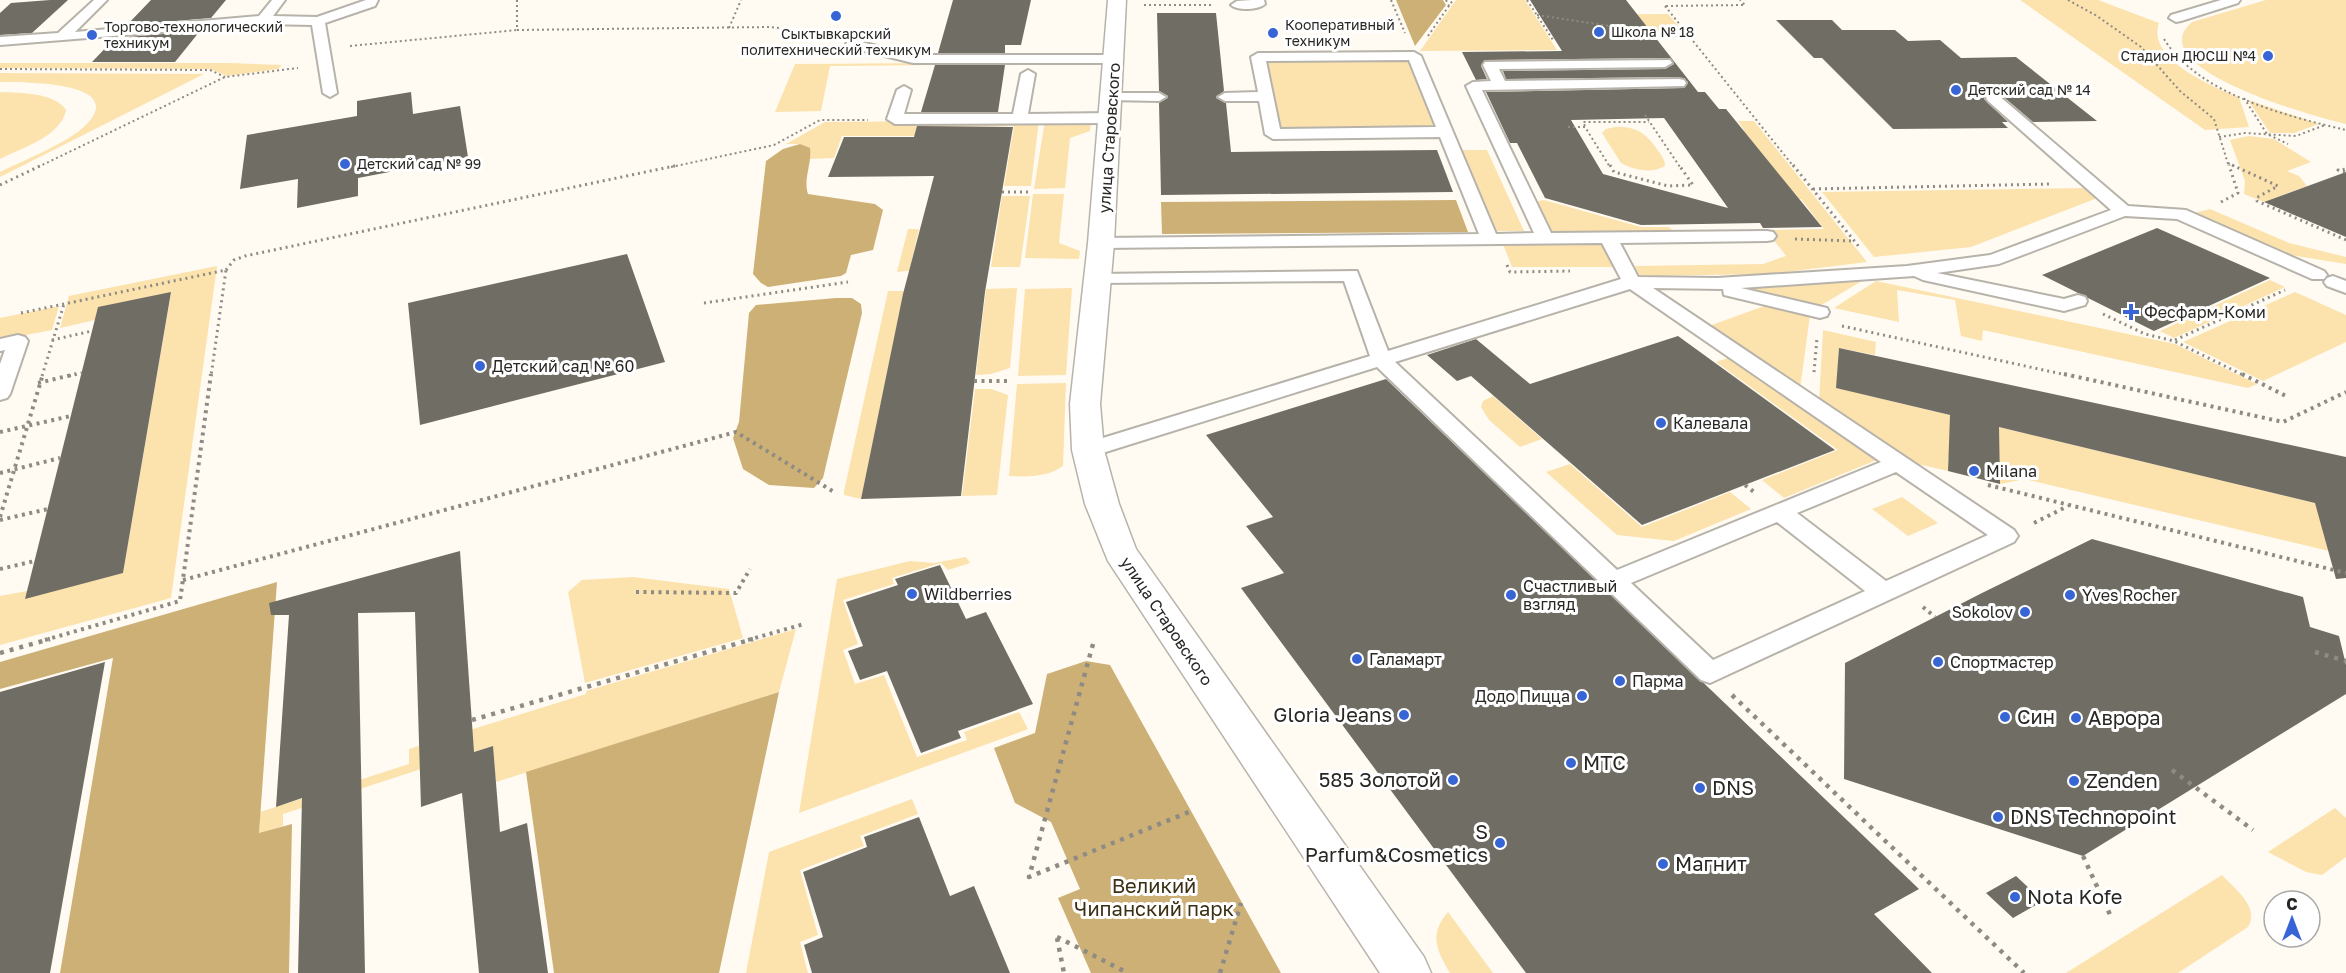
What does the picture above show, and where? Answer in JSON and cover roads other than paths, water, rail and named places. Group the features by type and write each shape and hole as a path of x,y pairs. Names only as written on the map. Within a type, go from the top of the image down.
{"street":[{"name":"улица Старовского","path":"1127,3 1115,59 1098,278 1085,405 1088,450 1102,504 1120,552 1407,973"}],"lane":[{"path":"62,37 101,0"},
{"path":"263,20 279,0"},
{"path":"0,41 263,20 318,21 372,0"},
{"path":"1237,4 1259,4 1258,0"},
{"path":"2176,18 2234,0"},
{"path":"318,21 330,93"},
{"path":"853,44 913,60 1115,59"},
{"path":"1445,132 1273,134 1258,57 1414,56 1489,238"},
{"path":"1500,85 1490,65 1665,63"},
{"path":"1020,118 1028,74"},
{"path":"1545,238 1473,86 1679,83"},
{"path":"904,90 895,119 1020,118 1111,108 1159,97"},
{"path":"1225,97 1266,96"},
{"path":"1994,98 2122,211"},
{"path":"1088,450 1632,282 1701,284 1881,274 1993,260 2122,211 2180,214 2332,281"},
{"path":"1101,243 1767,236"},
{"path":"1098,278 1351,275 1381,360 1710,673 2006,536 1632,282 1608,237"},
{"path":"1907,271 2064,305 2078,301"},
{"path":"1701,284 1819,317"},
{"path":"1,392 8,346"},
{"path":"1613,581 1898,464"},
{"path":"1780,513 1885,592"}],"place":[{"name":"Сыктывкарский политехнический техникум","path":"836,16"},
{"name":"Школа № 18","path":"1599,32"},
{"name":"Кооперативный техникум","path":"1273,33"},
{"name":"Торгово-технологический техникум","path":"92,35"},
{"name":"Стадион ДЮСШ №4","path":"2268,56"},
{"name":"Детский сад № 14","path":"1956,90"},
{"name":"Детский сад № 99","path":"345,164"},
{"name":"Фесфарм-Коми","path":"2131,312"},
{"name":"Детский сад № 60","path":"480,366"},
{"name":"Калевала","path":"1661,423"},
{"name":"Milana","path":"1974,471"},
{"name":"Wildberries","path":"912,594"},
{"name":"Счастливый взгляд","path":"1511,595"},
{"name":"Yves Rocher","path":"2070,595"},
{"name":"Sokolov","path":"2025,612"},
{"name":"Галамарт","path":"1357,659"},
{"name":"Спортмастер","path":"1938,662"},
{"name":"Парма","path":"1620,681"},
{"name":"Додо Пицца","path":"1582,696"},
{"name":"Gloria Jeans","path":"1404,715"},
{"name":"Син","path":"2005,717"},
{"name":"Аврора","path":"2076,718"},
{"name":"МТС","path":"1571,763"},
{"name":"585 Золотой","path":"1453,780"},
{"name":"Zenden","path":"2074,781"},
{"name":"DNS","path":"1700,788"},
{"name":"DNS Technopoint","path":"1998,817"},
{"name":"S Parfum&Cosmetics","path":"1500,843"},
{"name":"Магнит","path":"1663,864"},
{"name":"Nota Kofe","path":"2015,897"}],"park label":[{"name":"Великий Чипанский парк","path":"1154,898"}]}
